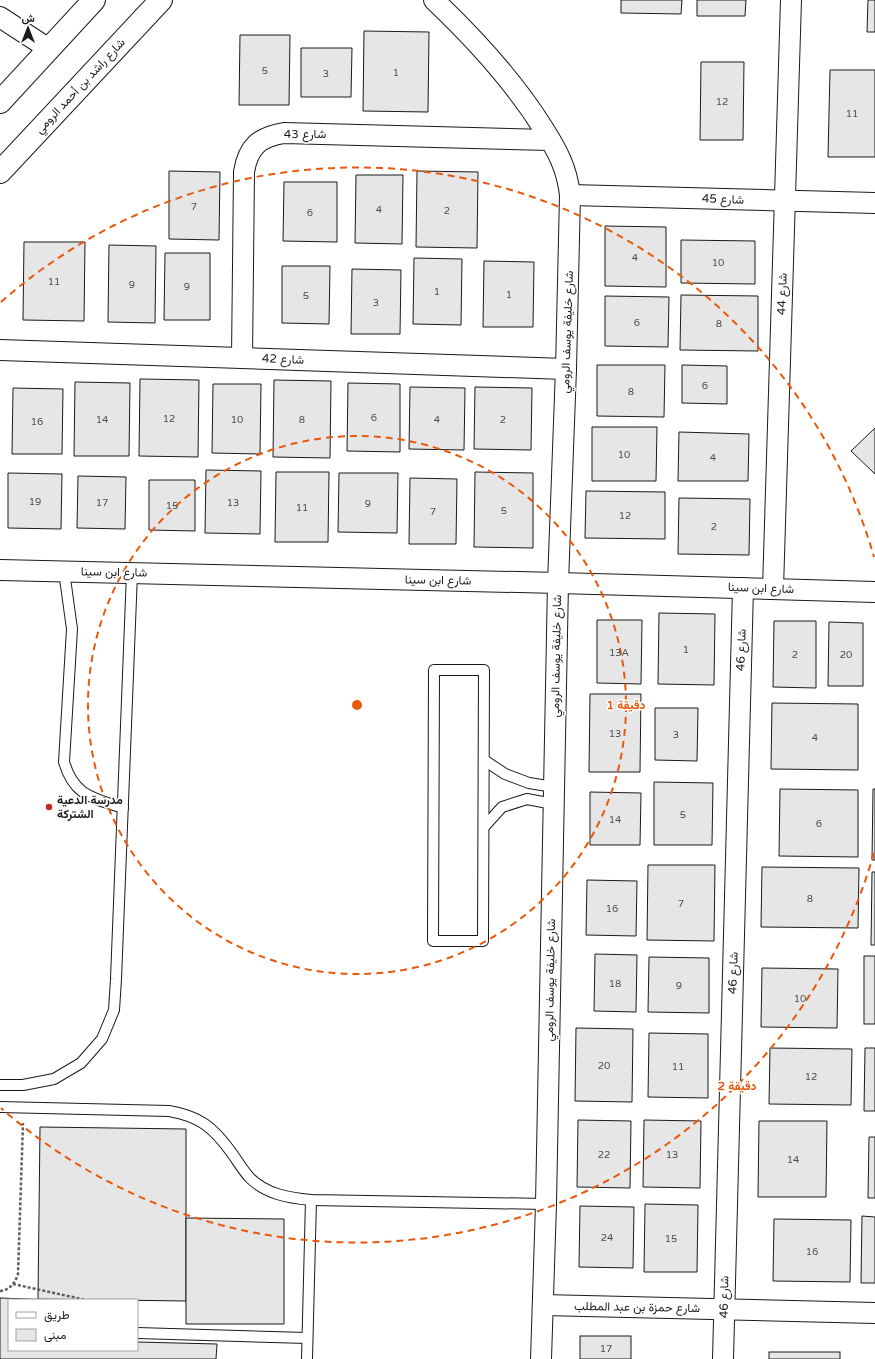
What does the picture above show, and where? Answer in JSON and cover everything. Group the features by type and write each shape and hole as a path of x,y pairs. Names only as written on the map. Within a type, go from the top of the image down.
{"street":[{"path":"0,102 94,0"},
{"name":"شارع راشد بن أحمد الرومي","path":"0,172 160,0"},
{"name":"شارع خليفة يوسف الرومي","path":"434,0 489,55 528,105 560,156 566,169 570,195 566,369 558,583 546,1204 541,1359"},
{"name":"شارع 44","path":"773,589 791,0"},
{"path":"0,17 49,49"},
{"name":"شارع 43","path":"242,358 244,172 248,155 259,142 274,135 284,133 550,140"},
{"path":"0,145 3,148 22,149"},
{"name":"شارع 45","path":"570,195 875,203"},
{"name":"شارع 42","path":"0,350 566,369"},
{"name":"شارع ابن سينا","path":"0,570 875,592"},
{"name":"شارع 46","path":"723,1359 743,588"},
{"name":"شارع حمزة بن عبد المطلب","path":"543,1305 875,1313"}],"lane":[{"path":"64,571 72,629 64,762 68,775 75,786 86,794 123,808"},
{"path":"0,1084 23,1085 54,1079 81,1063 102,1039 114,1010 132,573"},
{"path":"434,670 484,670 484,760 483,941 433,941 434,670"},
{"path":"484,760 505,774 529,783 553,795"},
{"path":"484,827 502,807 527,799 553,795"},
{"path":"0,1107 169,1111 185,1114 198,1119 218,1135 243,1170 256,1182 280,1195 290,1198 311,1200 546,1204"},
{"path":"307,1359 311,1200"},
{"path":"138,1334 307,1338"}],"path":[{"path":"0,1291 9,1288 13,1284 18,1274 23,1108"},
{"path":"13,1284 81,1299"}],"building":[{"path":"621,0 682,0 681,14 621,13"},
{"path":"697,0 746,0 745,16 697,16"},
{"path":"868,0 875,0 875,32 867,32"},
{"path":"364,31 429,32 428,112 363,111"},
{"path":"240,35 290,35 289,105 239,105"},
{"path":"301,48 352,48 351,97 301,97"},
{"path":"701,62 744,62 743,140 700,140"},
{"path":"830,70 875,70 875,157 828,157"},
{"path":"169,171 220,172 219,240 169,239"},
{"path":"417,171 478,172 477,248 416,247"},
{"path":"356,175 403,175 402,244 355,243"},
{"path":"284,182 337,182 337,242 283,241"},
{"path":"605,226 666,227 666,287 605,286"},
{"path":"681,240 755,241 755,284 681,283"},
{"path":"24,242 85,242 84,321 23,320"},
{"path":"109,245 156,246 155,323 108,322"},
{"path":"165,253 210,253 210,320 164,320"},
{"path":"414,258 462,259 461,325 413,324"},
{"path":"484,261 534,262 533,327 483,327"},
{"path":"282,266 330,266 329,324 282,323"},
{"path":"352,269 401,270 400,334 351,334"},
{"path":"681,295 758,296 758,351 680,350"},
{"path":"605,296 669,297 668,347 605,346"},
{"path":"597,365 665,365 664,417 597,416"},
{"path":"682,365 727,366 727,404 682,403"},
{"path":"140,379 199,380 198,457 139,456"},
{"path":"274,380 331,381 330,458 273,457"},
{"path":"75,382 130,383 129,456 74,456"},
{"path":"348,383 400,384 400,452 347,451"},
{"path":"213,384 261,384 260,454 212,453"},
{"path":"410,387 465,388 464,450 409,449"},
{"path":"475,387 532,388 531,450 474,449"},
{"path":"13,388 63,389 62,454 12,454"},
{"path":"592,427 657,427 656,481 592,481"},
{"path":"875,428 875,474 851,451"},
{"path":"679,432 749,434 748,481 678,481"},
{"path":"206,470 261,471 260,534 205,533"},
{"path":"276,472 329,472 328,542 275,542"},
{"path":"475,472 533,473 533,548 474,547"},
{"path":"8,473 62,474 61,529 8,528"},
{"path":"339,473 398,473 397,533 338,532"},
{"path":"78,476 126,477 125,529 77,528"},
{"path":"410,478 457,479 456,544 409,544"},
{"path":"149,480 195,480 195,531 149,530"},
{"path":"586,491 665,492 665,539 585,538"},
{"path":"679,498 750,499 749,555 678,554"},
{"path":"659,613 715,614 714,685 658,684"},
{"path":"597,620 642,620 641,684 597,683"},
{"path":"774,621 816,621 816,688 773,687"},
{"path":"829,622 863,623 863,686 828,686"},
{"path":"590,694 641,694 640,772 589,772"},
{"path":"772,703 858,704 858,770 771,769"},
{"path":"655,708 698,708 697,761 655,760"},
{"path":"654,782 713,783 712,845 654,845"},
{"path":"780,789 858,790 858,857 779,856"},
{"path":"873,789 875,789 875,860 872,860"},
{"path":"590,792 641,793 640,845 590,845"},
{"path":"648,865 715,865 714,941 647,940"},
{"path":"762,867 859,868 858,928 761,927"},
{"path":"872,872 875,872 875,945 871,945"},
{"path":"587,880 637,881 636,936 586,935"},
{"path":"595,954 637,955 636,1012 594,1011"},
{"path":"864,956 875,956 875,1024 864,1024"},
{"path":"649,957 709,958 709,1013 648,1012"},
{"path":"762,968 838,969 837,1028 761,1027"},
{"path":"576,1028 633,1029 632,1102 575,1101"},
{"path":"649,1033 708,1034 708,1098 648,1097"},
{"path":"770,1048 852,1049 851,1105 769,1104"},
{"path":"865,1048 875,1048 875,1111 864,1111"},
{"path":"578,1120 631,1121 630,1188 577,1187"},
{"path":"644,1120 701,1121 700,1188 643,1187"},
{"path":"759,1121 827,1121 826,1197 758,1197"},
{"path":"40,1127 186,1129 186,1301 138,1300 138,1299 38,1299"},
{"path":"869,1137 875,1137 875,1198 868,1198"},
{"path":"645,1204 698,1205 697,1272 644,1272"},
{"path":"580,1206 634,1207 633,1268 579,1267"},
{"path":"862,1216 875,1217 875,1283 861,1283"},
{"path":"186,1218 284,1219 284,1324 186,1324"},
{"path":"774,1219 851,1220 850,1282 773,1281"},
{"path":"0,1298 27,1299 8,1299 8,1351 138,1351 138,1342 217,1344 216,1359 0,1359"},
{"path":"580,1336 631,1336 631,1359 580,1359"},
{"path":"769,1352 840,1352 840,1359 769,1359"}],"place":[{"name":"مدرسة الدعية الشتركة","path":"49,807"}]}
